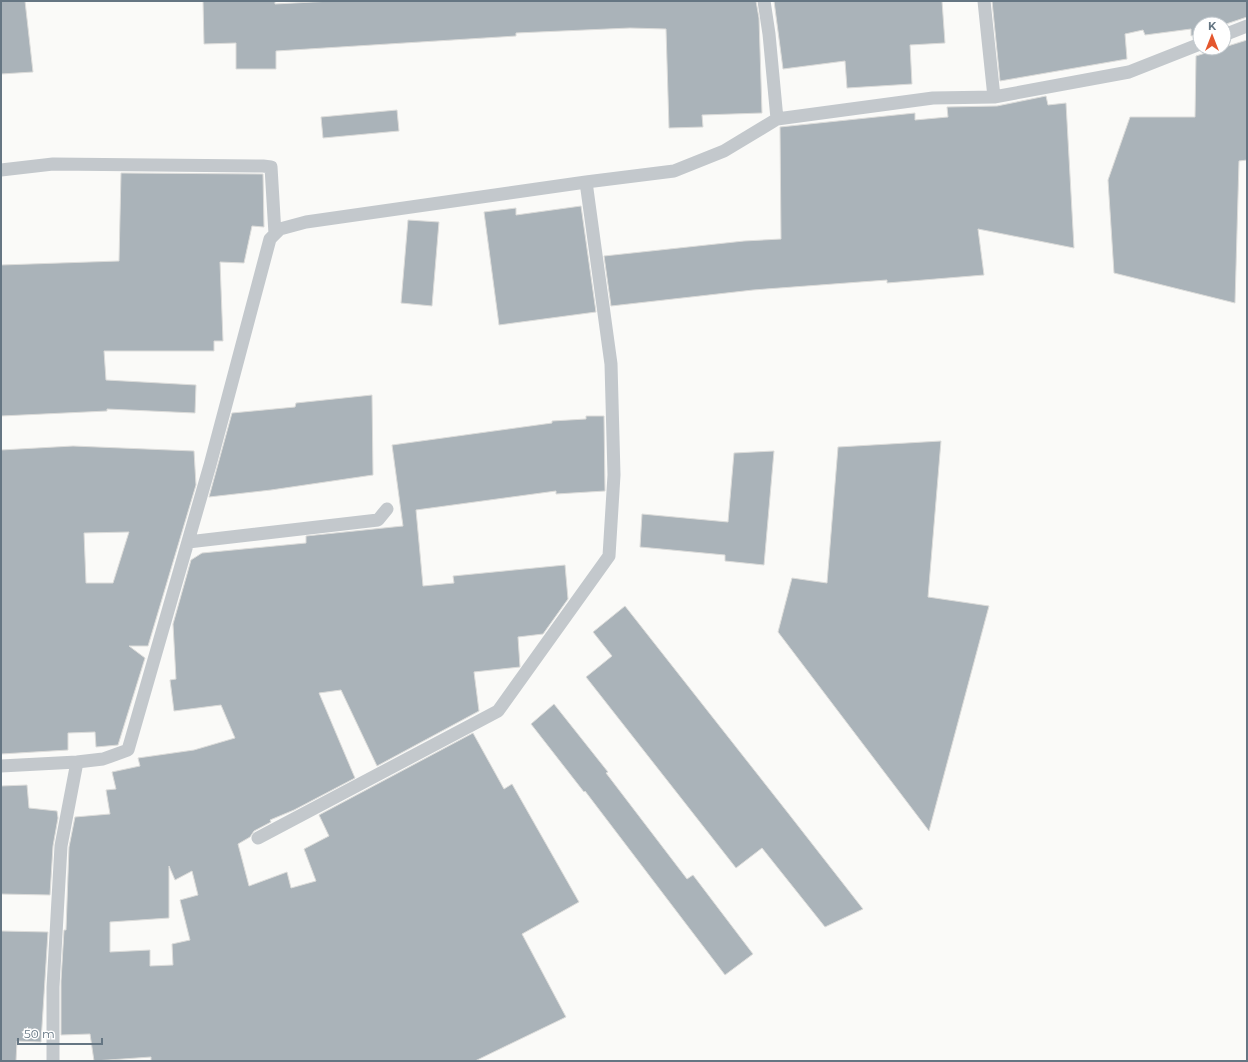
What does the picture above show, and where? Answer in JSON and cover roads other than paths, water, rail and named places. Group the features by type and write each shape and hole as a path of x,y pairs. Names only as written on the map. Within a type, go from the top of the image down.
{"street":[{"path":"764,1 778,119"},
{"path":"984,1 994,98"},
{"path":"1232,32 1247,26"},
{"path":"1,766 77,762 103,759 128,750 188,542 270,239 280,229 306,222 674,171 724,151 778,119 933,98 994,98 1129,72 1192,47"},
{"path":"1,170 53,164 272,167 275,234"},
{"path":"258,838 498,711 609,556 614,475 611,364 586,182"},
{"path":"188,542 378,520 387,509"},
{"path":"53,1061 54,987 61,846 77,762"}]}
